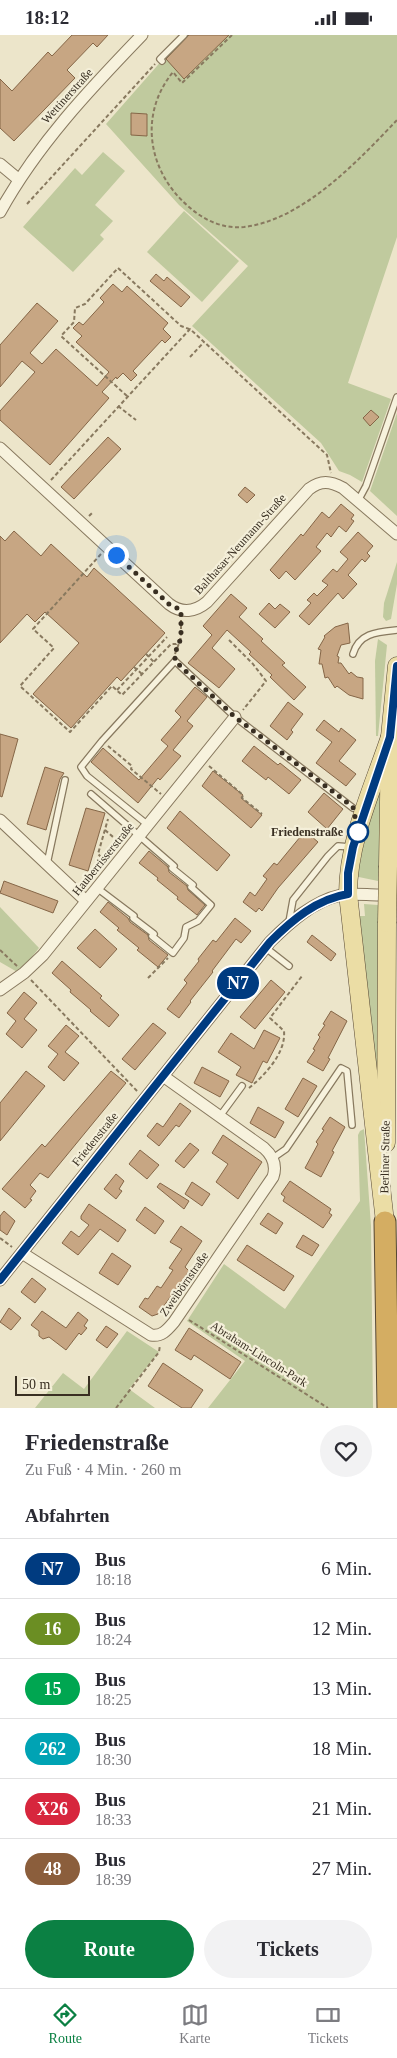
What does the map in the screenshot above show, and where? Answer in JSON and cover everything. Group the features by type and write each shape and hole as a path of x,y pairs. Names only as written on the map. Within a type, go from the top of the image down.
{"highway":[{"name":"Berliner Straße","path":"385,1222 388,1408"}],"main road":[{"name":"Berliner Straße","path":"385,1222 390,737 397,666"},
{"path":"385,1222 348,894 348,873 353,847 390,737"}],"street":[{"name":"Wettinerstraße","path":"0,212 18,179 53,132 142,35"},
{"path":"0,164 18,179"},
{"path":"0,448 169,604 181,610"},
{"name":"Balthasar-Neumann-Straße","path":"181,610 197,609 207,602 309,489 322,482 334,483"},
{"path":"334,483 359,499 395,530"},
{"name":"Hauberrisserstraße","path":"0,990 24,973 43,955 235,717"},
{"path":"0,820 86,901"},
{"name":"Friedenstraße","path":"0,1280 266,947 289,923 324,901 348,894 379,895"},
{"path":"163,1076 264,1148 272,1158"},
{"name":"Zweibörnstraße","path":"22,1253 146,1333 159,1335 169,1328 180,1314 273,1177 275,1170 272,1158"}],"lane":[{"path":"161,60 184,35"},
{"path":"359,499 366,487 397,397"},
{"path":"353,654 355,645 368,635 397,630"},
{"path":"148,825 87,776 81,767 102,741 175,661 235,717 353,807"},
{"path":"47,864 65,780"},
{"path":"90,794 174,866 172,868 194,885 191,887 211,903 206,913 198,921 186,927 184,938 173,953 152,936 154,934 133,918 134,916 97,888"},
{"path":"289,923 293,900 328,856 338,846 353,847"},
{"path":"266,947 289,966"},
{"path":"272,1158 286,1149 342,1068 347,1071 352,1125"},
{"path":"220,1116 241,1088"}],"path":[{"path":"232,35 182,83 172,72 157,98 152,113 151,145 164,179 180,199 212,223 229,227 245,227 264,222 306,204 322,192 397,120"},
{"path":"27,204 161,60"},
{"path":"127,396 61,336 74,322 75,308 85,304 118,268 181,326 190,329 327,455 334,483"},
{"path":"44,489 190,329"},
{"path":"190,357 204,342"},
{"path":"118,406 136,420"},
{"path":"107,547 33,629 54,648 20,686 70,732 112,687 122,695 172,644 181,638"},
{"path":"175,661 175,653 181,638 181,610"},
{"path":"117,691 167,637"},
{"path":"229,640 253,664 266,681 262,688 235,717"},
{"path":"146,654 154,662"},
{"path":"134,667 142,674"},
{"path":"102,741 132,766 131,769 169,800"},
{"path":"201,760 243,795 242,798 262,814"},
{"path":"110,812 98,854 113,869"},
{"path":"105,830 128,850"},
{"path":"0,950 145,1099"},
{"path":"148,978 173,953"},
{"path":"241,1088 250,1088 261,1078 280,1049 284,1038 284,1031 270,1018 302,976"},
{"path":"0,1238 22,1253"},
{"name":"Abraham-Lincoln-Park","path":"180,1314 328,1408"},
{"path":"116,1408 159,1353 159,1335"}],"green space":[{"path":"187,35 397,35 397,237 348,383 391,399 362,482 339,471 321,443 192,326 248,266 179,205 106,124 164,58"},
{"path":"103,152 125,171 95,205 113,221 100,235 104,239 73,272 23,227 75,168 82,175"},
{"path":"184,211 239,261 202,302 147,252"},
{"path":"397,413 397,516 370,491"},
{"path":"397,562 397,584 391,619 386,621 383,617 384,603"},
{"path":"378,639 387,645 378,736 376,736 375,661"},
{"path":"383,768 380,864 378,881 354,876"},
{"path":"364,904 378,905 381,1120 356,916 365,916"},
{"path":"0,907 39,948 19,973 0,962"},
{"path":"364,1129 371,1226 373,1408 208,1408 245,1361 187,1321 224,1264 285,1309 360,1201 358,1135"},
{"path":"127,1331 159,1352 129,1389 155,1408 35,1408 63,1373 84,1389"}],"building":[{"path":"72,35 108,35 97,47 93,43 67,70 75,78 14,141 0,128 0,79 12,91 48,52 52,56"},
{"path":"189,35 229,35 184,79 166,59"},
{"path":"131,113 147,114 147,136 131,135"},
{"path":"156,274 164,281 167,277 190,297 181,307 150,281"},
{"path":"113,284 122,292 127,286 168,323 163,329 171,337 165,343 162,340 133,371 137,375 131,381 123,373 117,379 116,377 102,392 109,398 50,465 0,420 0,411 35,372 22,361 0,387 0,345 37,303 58,321 30,353 42,364 56,349 97,386 109,372 76,342 82,336 73,328 79,322 83,325 104,302 100,298"},
{"path":"371,410 379,417 370,426 363,418"},
{"path":"108,437 121,449 74,499 61,487"},
{"path":"245,487 255,495 247,503 238,495"},
{"path":"341,504 354,515 351,519 354,521 346,532 339,526 331,537 327,533 316,547 321,551 295,580 286,571 279,579 270,570 301,534 303,536 322,512 329,518"},
{"path":"14,531 41,556 51,544 87,577 94,568 165,633 121,681 117,677 71,728 33,694 79,643 45,612 35,622 27,614 0,643 0,536 5,541"},
{"path":"358,532 373,546 367,553 370,556 365,562 362,559 348,575 357,584 343,599 338,593 309,625 299,616 311,603 307,600 314,593 317,596 328,585 322,581 333,569 337,572 348,559 340,552"},
{"path":"231,594 247,608 239,617 285,663 282,665 306,687 294,700 270,677 272,675 249,654 251,652 227,630 212,648 235,669 219,688 188,663 212,635 203,626"},
{"path":"269,603 275,609 280,604 290,612 275,628 259,614"},
{"path":"348,623 350,643 341,645 337,656 339,657 338,663 341,663 349,674 351,672 357,677 363,678 363,699 349,695 337,686 335,688 328,677 325,678 322,664 319,664 321,650 318,649 324,636 335,627"},
{"path":"195,687 207,697 187,721 193,726 173,750 181,756 160,780 158,778 138,803 91,762 103,748 139,780 168,746 161,740 181,717 175,711"},
{"path":"288,702 303,714 291,730 293,732 287,740 270,726"},
{"path":"324,720 339,732 341,728 356,740 339,761 356,774 346,786 316,763 332,742 316,730"},
{"path":"0,734 18,739 2,797 0,796"},
{"path":"254,746 301,780 289,794 268,777 266,780 242,761"},
{"path":"45,767 64,773 60,779 46,830 27,824"},
{"path":"213,771 243,795 241,798 262,815 251,828 202,786"},
{"path":"324,793 343,809 327,829 308,812"},
{"path":"86,808 105,813 88,871 69,865"},
{"path":"180,811 230,855 217,871 167,828"},
{"path":"305,831 318,842 278,888 262,911 259,908 256,912 243,902 250,892 255,896 267,879 263,876 274,863 277,865"},
{"path":"149,851 168,867 169,872 187,886 188,890 205,905 197,915 177,899 178,897 157,880 158,878 139,863"},
{"path":"4,881 58,901 53,913 0,893"},
{"path":"108,902 148,935 149,940 168,955 158,967 137,950 139,948 117,930 119,928 100,912"},
{"path":"235,918 251,931 241,943 236,939 179,1018 167,1009 187,983 184,980 199,961 198,959 213,940 216,942"},
{"path":"95,929 117,949 100,968 77,948"},
{"path":"312,935 336,954 331,961 307,942"},
{"path":"62,961 102,996 100,998 119,1015 109,1027 52,973"},
{"path":"271,980 285,992 255,1029 240,1017"},
{"path":"24,992 37,1003 24,1019 37,1030 22,1048 6,1034 16,1021 7,1013"},
{"path":"331,1011 347,1021 323,1071 307,1062 315,1050 313,1049 320,1037 318,1035"},
{"path":"153,1023 166,1033 135,1070 122,1059"},
{"path":"66,1025 79,1036 65,1052 79,1063 64,1081 48,1067 58,1054 48,1046"},
{"path":"264,1030 280,1038 267,1063 263,1061 252,1083 236,1075 241,1067 218,1052 231,1033 254,1049"},
{"path":"202,1067 229,1081 220,1097 194,1083"},
{"path":"26,1071 45,1086 0,1141 0,1103"},
{"path":"111,1071 126,1083 48,1178 40,1173 30,1185 36,1191 30,1199 32,1200 25,1208 2,1189 42,1144 45,1147"},
{"path":"303,1078 317,1086 298,1117 285,1109"},
{"path":"180,1103 191,1111 179,1127 176,1125 159,1146 147,1136 157,1123 163,1127"},
{"path":"258,1107 284,1122 275,1138 250,1123"},
{"path":"330,1117 345,1127 321,1177 305,1168 318,1144 316,1142 324,1130 322,1129"},
{"path":"223,1135 262,1162 238,1199 216,1182 228,1164 212,1153"},
{"path":"190,1143 199,1150 184,1168 175,1161"},
{"path":"140,1150 159,1165 147,1179 129,1164"},
{"path":"116,1174 124,1181 119,1189 122,1191 116,1199 104,1189"},
{"path":"290,1181 331,1209 329,1213 332,1215 323,1228 283,1201 285,1197 281,1194"},
{"path":"192,1182 210,1194 202,1206 185,1194"},
{"path":"160,1183 189,1201 184,1209 157,1187"},
{"path":"89,1204 126,1230 118,1242 100,1229 78,1255 62,1243 71,1231 79,1237 89,1225 81,1219 81,1216"},
{"path":"145,1207 164,1221 155,1234 136,1220"},
{"path":"4,1211 15,1221 7,1235 0,1230 0,1216"},
{"path":"268,1213 283,1223 276,1234 260,1224"},
{"path":"181,1226 202,1241 185,1267 189,1271 158,1314 152,1316 139,1307 145,1298 148,1299 157,1286 161,1288 173,1270 169,1268 182,1249 170,1242"},
{"path":"303,1235 319,1245 312,1256 296,1247"},
{"path":"247,1245 294,1276 284,1291 237,1260"},
{"path":"112,1253 131,1266 118,1285 99,1273"},
{"path":"32,1278 46,1289 35,1303 21,1292"},
{"path":"9,1308 21,1318 11,1330 0,1322"},
{"path":"42,1311 66,1328 78,1312 88,1320 84,1326 87,1328 81,1335 79,1333 66,1350 49,1337 43,1339 39,1336 39,1331 31,1325"},
{"path":"106,1326 118,1334 107,1348 96,1340"},
{"path":"189,1328 241,1362 230,1379 194,1355 191,1360 175,1350"},
{"path":"163,1363 203,1390 191,1408 182,1408 148,1386"}],"bus line":[{"name":"N7","path":"0,1280 270,942 289,923 311,908 324,901 348,894 348,873 353,847 390,737 393,691 397,666"}],"place":[{"name":"Friedenstraße","path":"358,832"}],"route":[{"path":"116,555 169,604 181,610 181,638 175,653 175,661 235,717 353,807 358,832"}]}
